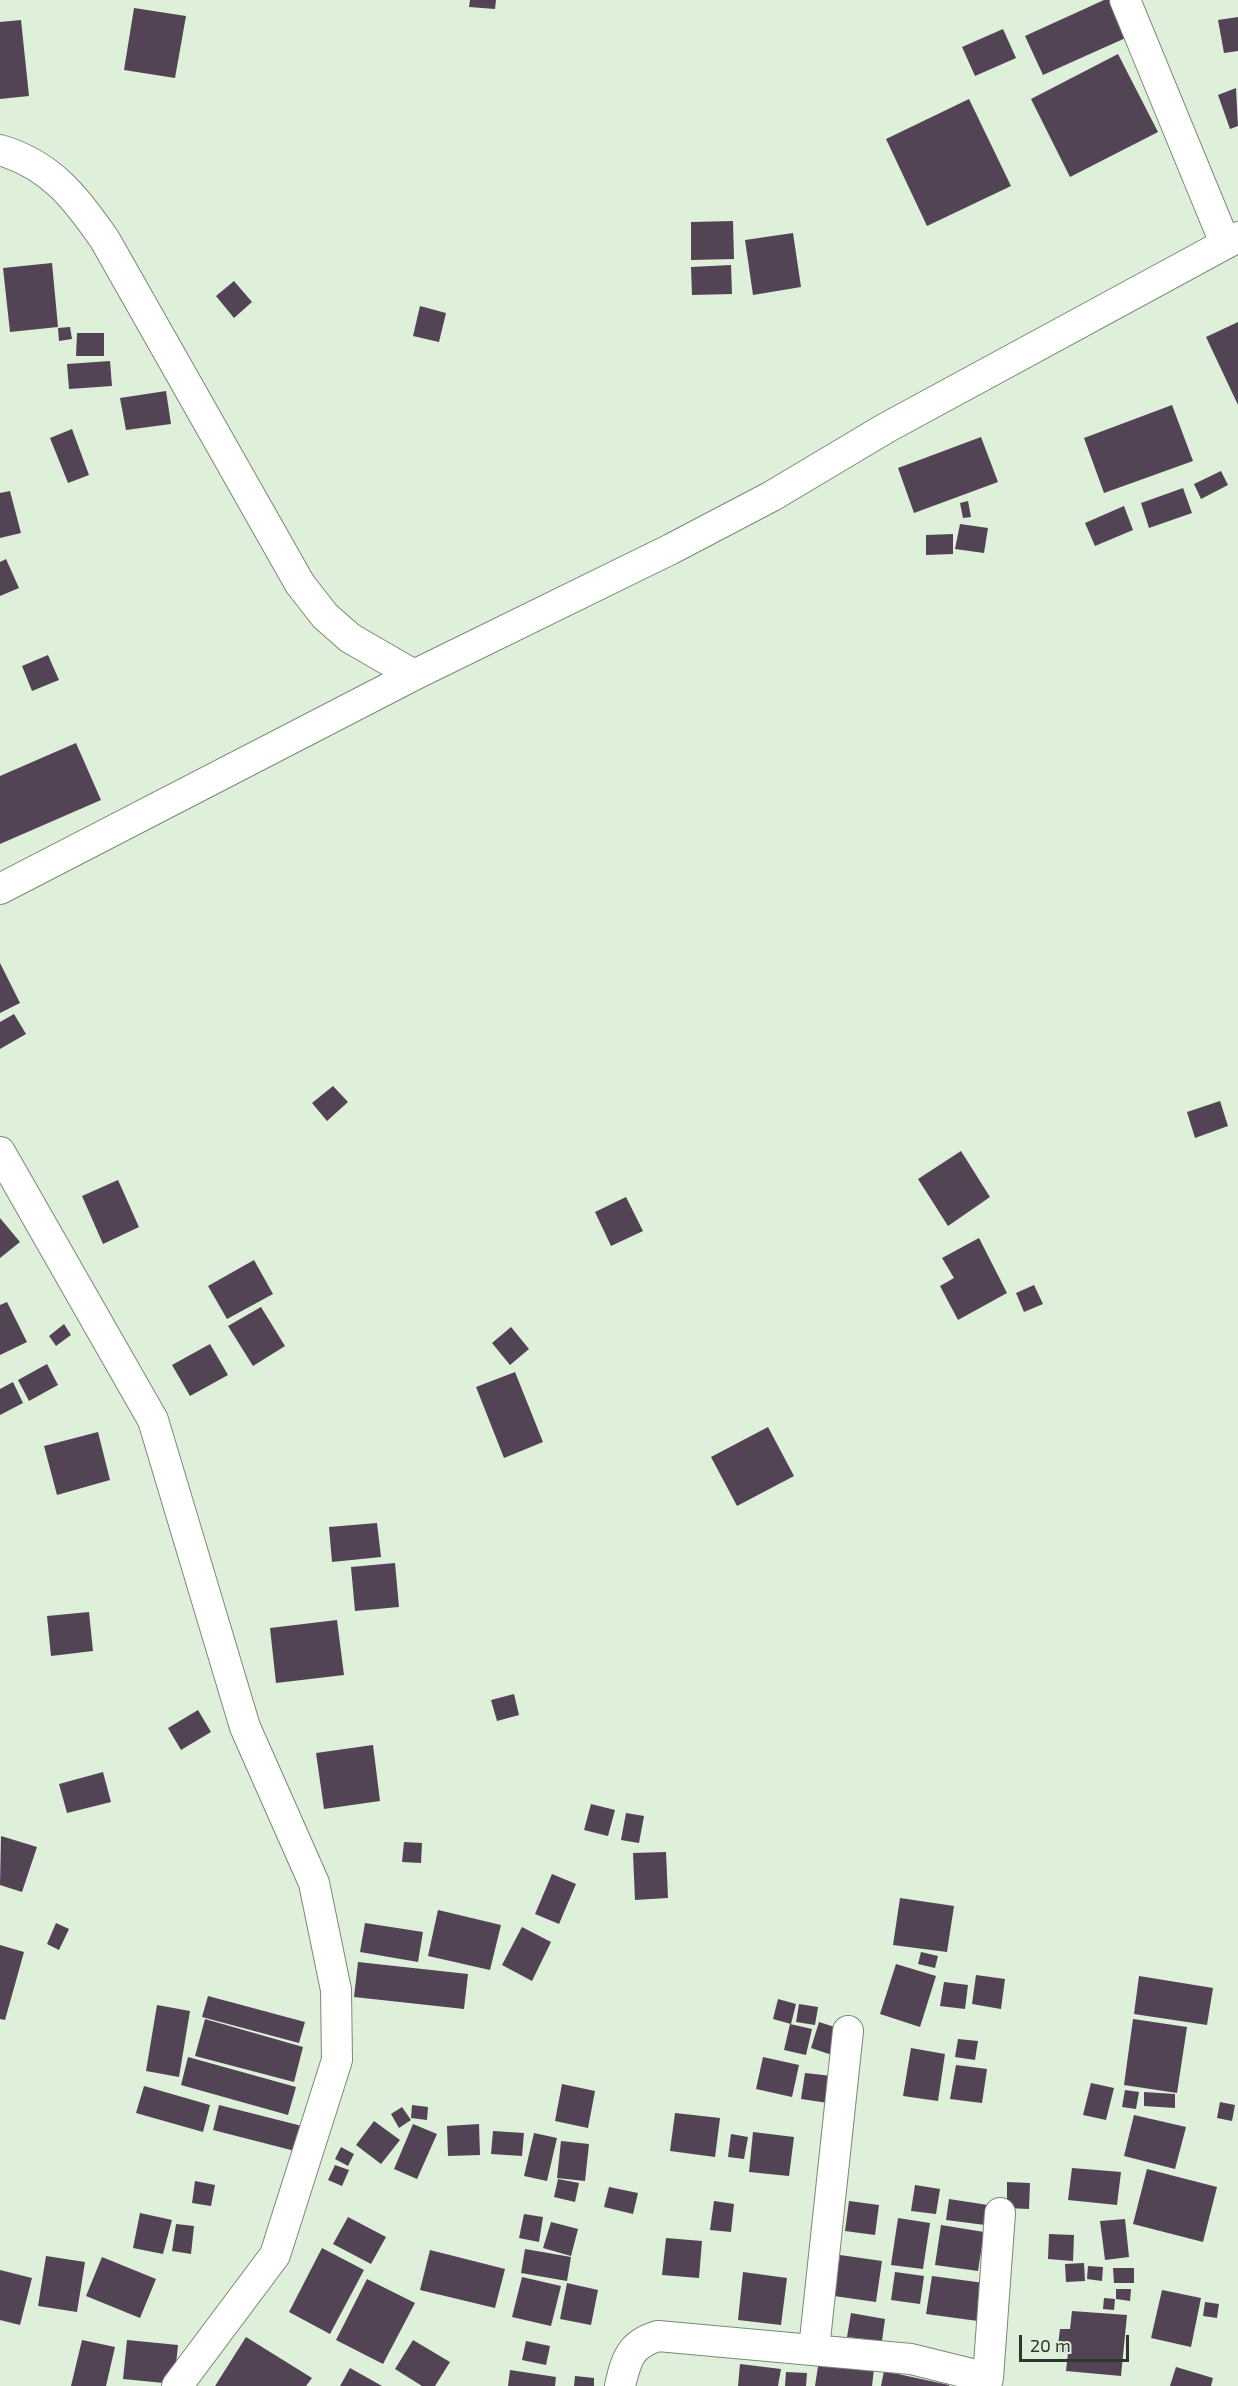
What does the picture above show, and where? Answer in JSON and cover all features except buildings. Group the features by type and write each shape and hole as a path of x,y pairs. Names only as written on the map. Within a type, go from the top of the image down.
{"street":[{"path":"0,889 414,675 671,549 762,501 886,428 1231,240 1125,0"},
{"path":"0,150 36,164 76,198 82,206 105,240 300,584 325,616 350,638 414,675"},
{"path":"0,1152 153,1420 244,1727 314,1883 336,1990 337,2060 275,2255 177,2386"},
{"path":"814,2349 848,2031"},
{"path":"620,2386 627,2356 638,2344 657,2336 911,2359 986,2382 1000,2213"}]}
